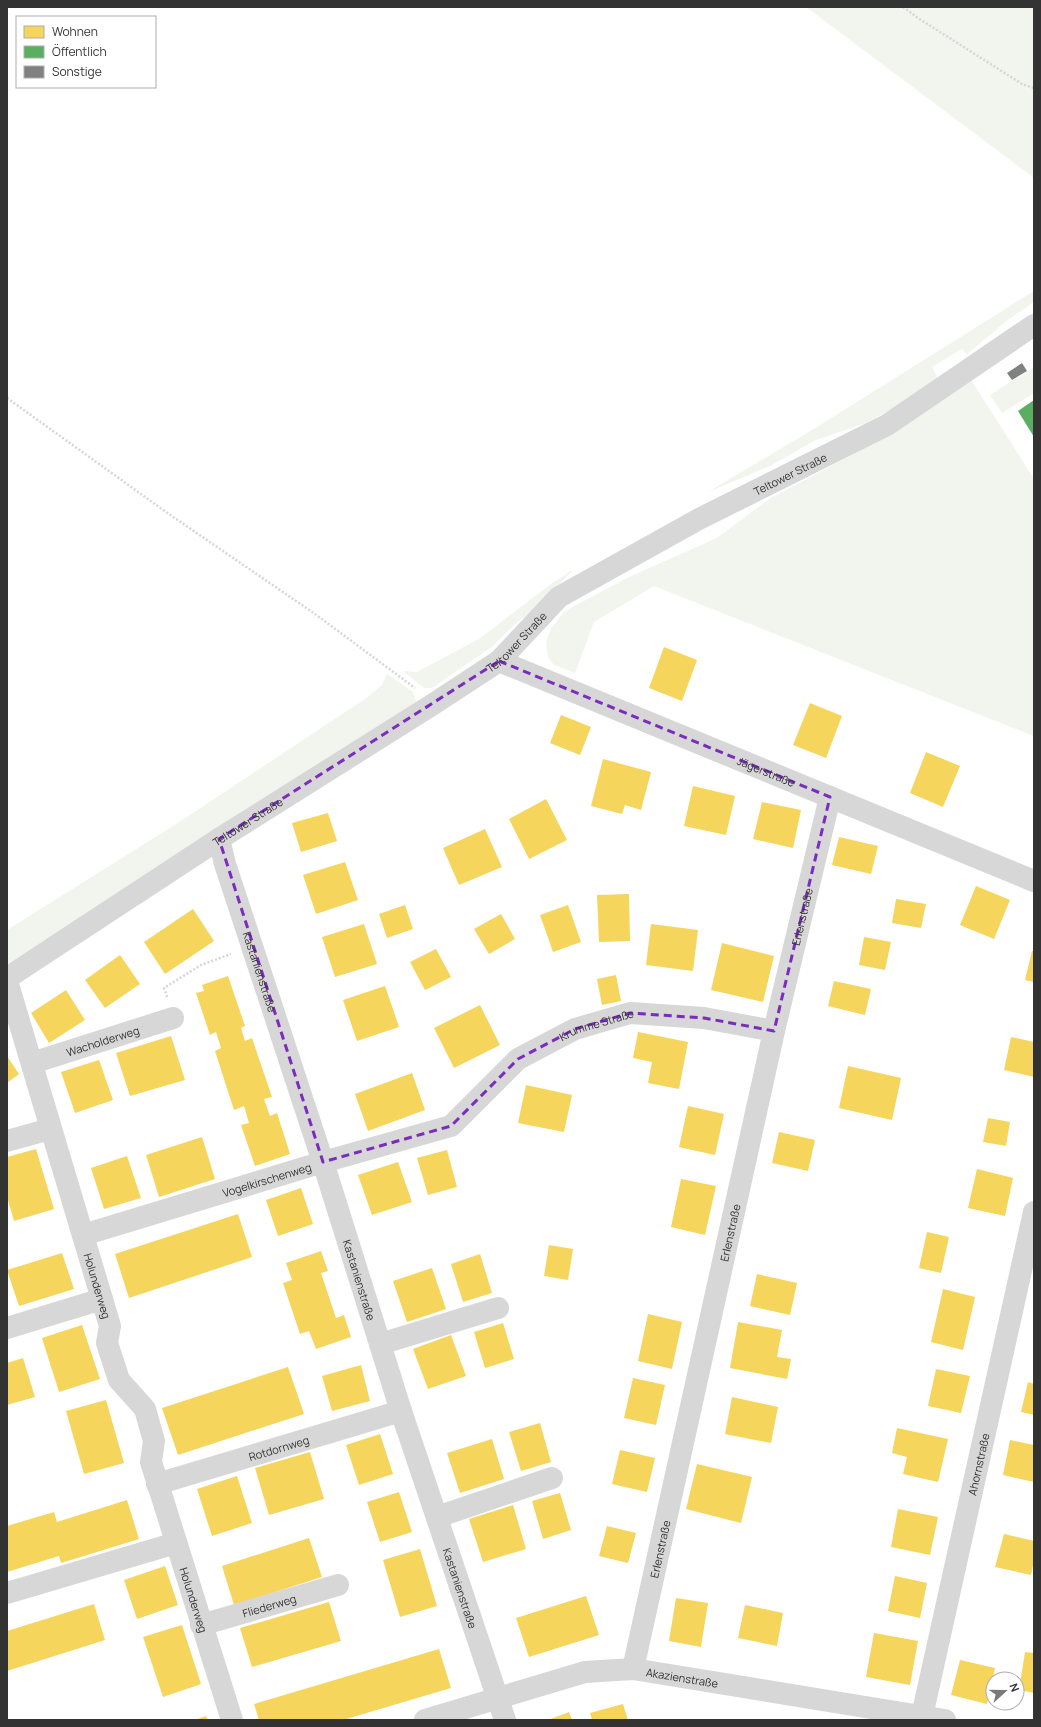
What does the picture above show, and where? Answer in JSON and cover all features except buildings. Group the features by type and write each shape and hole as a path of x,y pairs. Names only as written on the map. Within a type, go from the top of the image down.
{"street":[{"name":"Teltower Straße","path":"7,980 219,839 435,703 498,661 559,597 699,519 887,425 1034,325"},
{"name":"Jägerstraße","path":"498,661 1034,881"},
{"name":"Erlenstraße","path":"633,1669 774,1031 830,797"},
{"name":"Kastanienstraße","path":"219,839 225,864 401,1411 505,1720"},
{"name":"Holunderweg","path":"7,980 110,1326 108,1343 119,1380 145,1409 154,1440 151,1462 157,1484 232,1720"},
{"name":"Krumme Straße","path":"451,1126 518,1059 575,1029 630,1013 704,1018 774,1031"},
{"name":"Wacholderweg","path":"32,1063 173,1018"},
{"name":"Vogelkirschenweg","path":"83,1235 322,1162 451,1126"},
{"path":"7,1141 50,1128"},
{"name":"Ahornstraße","path":"922,1716 1034,1212"},
{"path":"7,1328 102,1299"},
{"path":"380,1344 498,1308"},
{"name":"Rotdornweg","path":"157,1484 401,1411"},
{"path":"437,1517 552,1478"},
{"path":"7,1593 176,1543"},
{"name":"Fliederweg","path":"201,1625 338,1585"},
{"name":"Akazienstraße","path":"425,1720 585,1672 633,1669 944,1720"}],"path":[{"path":"904,7 918,18 1022,84 1034,88"},
{"path":"7,398 160,507 315,614 435,703"},
{"path":"173,1018 164,988 201,965 252,946"}],"highlighted area":[{"path":"499,661 830,797 774,1031 704,1018 630,1013 575,1029 518,1059 451,1126 323,1162 219,839"}],"shaded area":[{"path":"806,7 1034,7 1034,178"},
{"path":"1034,291 1034,302 1009,319 967,354 962,349 932,367 938,379 909,399 866,423 816,440 770,466 708,492 817,427"},
{"path":"1034,367 1034,393 1002,413 990,395"},
{"path":"971,380 1034,479 1034,736 654,586 594,622 575,673 554,665 548,657 546,642 551,629 565,611 629,577 717,538 769,499 852,455"},
{"path":"574,569 535,609 515,624 493,646 432,688 424,688 403,671 417,672 479,639 551,584"},
{"path":"387,674 413,692 416,701 414,707 7,964 7,930 181,821 365,699 382,685"}]}
